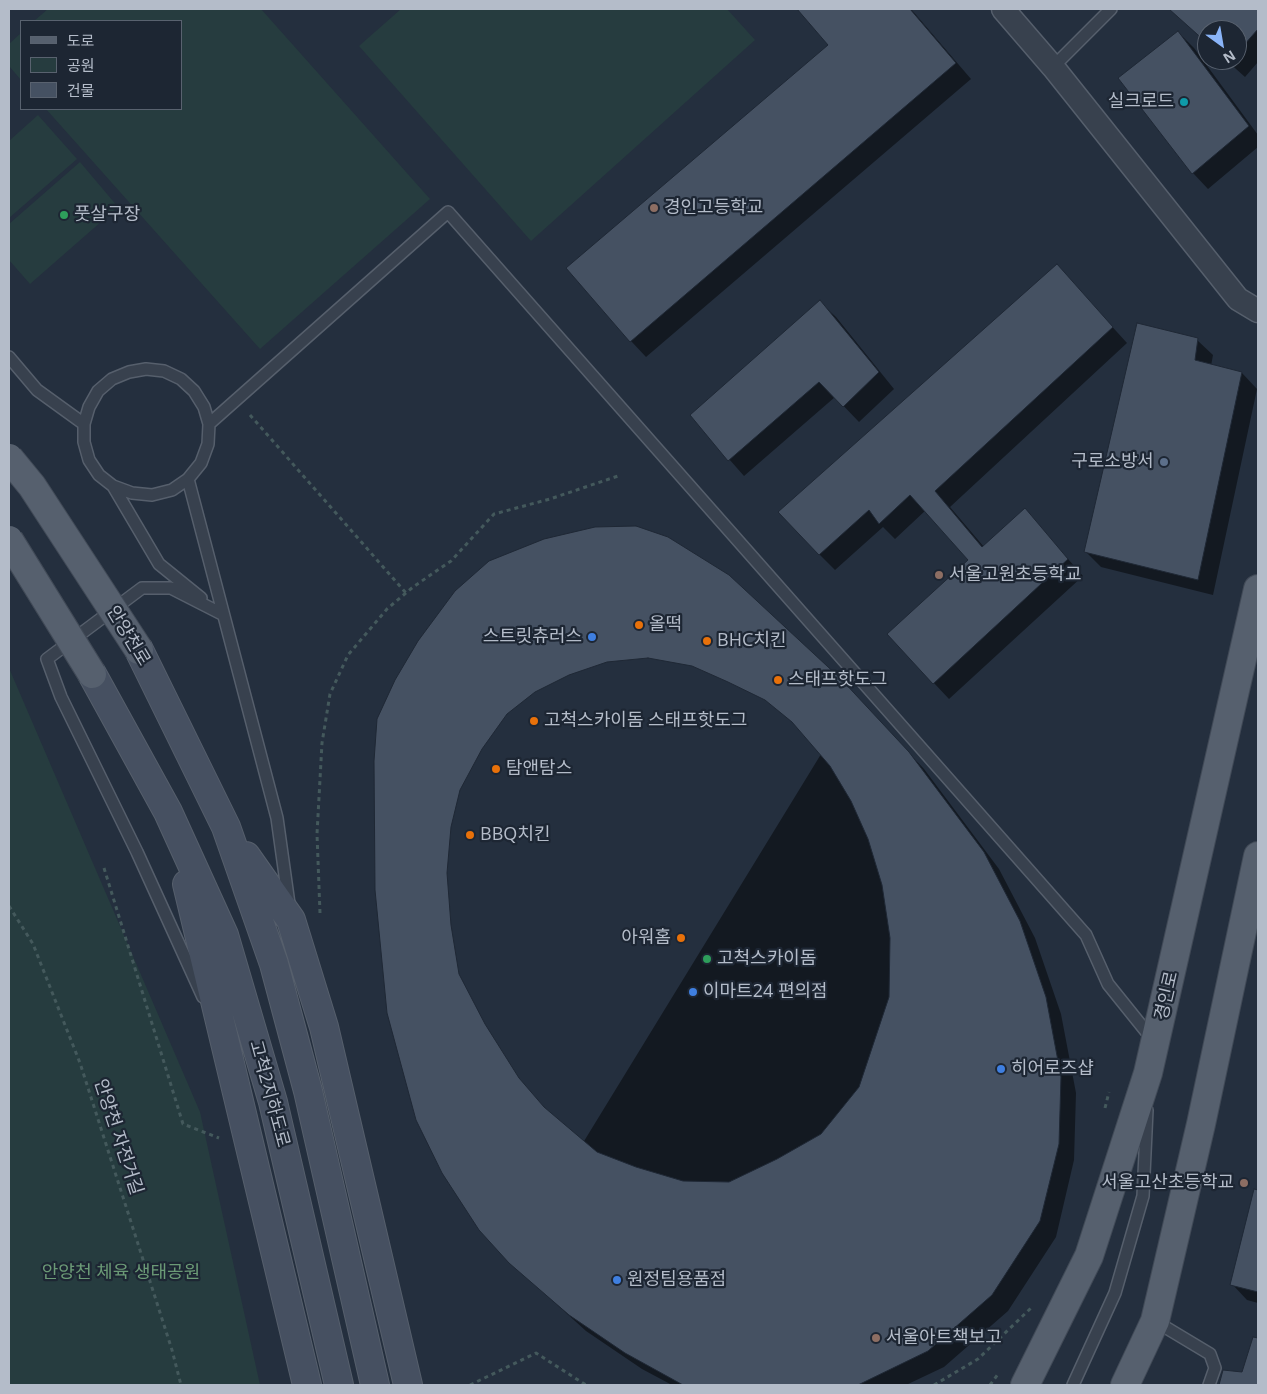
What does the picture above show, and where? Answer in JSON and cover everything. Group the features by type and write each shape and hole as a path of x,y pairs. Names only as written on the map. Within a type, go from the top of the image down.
{"main road":[{"name":"안양천로","path":"9,458 32,486 139,650 226,827"},
{"path":"9,540 92,674 168,812 307,1385"},
{"name":"경인로","path":"1025,1385 1089,1256 1148,1073 1258,589"},
{"name":"고척2지하도로","path":"168,812 224,935 273,1102 339,1385"},
{"path":"226,827 291,920 324,1026 408,1385"},
{"name":"고척2지하도로","path":"226,827 274,964 308,1091 375,1385"},
{"path":"1125,1385 1155,1321 1201,1124 1258,856"}],"street":[{"path":"1003,9 1053,67 1238,299 1258,311"}],"lane":[{"path":"1053,67 1111,9"},
{"path":"209,424 448,212 1086,935 1108,984 1156,1044"},
{"path":"9,357 37,390 84,424"},
{"path":"113,486 132,493 152,495 172,490 188,478 201,463 208,444 209,424 204,406 194,391 181,379 164,371 146,369 129,372 105,385 88,406 84,424 84,442 89,460 100,475 113,486 159,564 222,614"},
{"path":"188,478 222,614 278,818 291,920"},
{"path":"222,614 172,588 142,588 47,659 61,698 137,852 228,1053"},
{"path":"1073,1385 1115,1293 1142,1196 1148,1073"},
{"path":"1155,1321 1210,1354 1215,1368 1209,1385"}],"path":[{"path":"238,400 406,593"},
{"path":"320,920 317,834 322,743 330,694 348,655 387,609 451,561 494,514 550,499 621,475"},
{"path":"104,868 183,1124 228,1142"},
{"name":"안양천 자전거길","path":"9,906 33,944 80,1064 172,1350 181,1385"},
{"path":"1104,1111 1109,1092"},
{"path":"934,1385 978,1359 1036,1304 1033,1313"},
{"path":"470,1385 536,1353 586,1385"},
{"path":"990,1385 1001,1370"}],"green space":[{"path":"48,9 261,9 430,199 260,349 47,110 182,110 182,20 35,20"},
{"path":"401,9 727,9 755,40 531,241 359,46"},
{"path":"20,34 20,79 9,66 9,44"},
{"name":"풋살구장","path":"38,115 77,159 9,218 9,141"},
{"name":"풋살구장","path":"80,162 118,207 30,284 9,260 9,224"},
{"name":"안양천 체육 생태공원","path":"9,668 200,1112 260,1385 9,1385"}],"building":[{"path":"797,9 910,9 956,63 630,342 566,268 828,45"},
{"path":"1169,9 1258,9 1258,29 1247,42 1247,20 1197,20 1197,34"},
{"name":"실크로드","path":"1178,31 1197,56 1197,70 1207,70 1249,126 1192,174 1118,78"},
{"path":"1057,264 1113,327 935,491 982,547 1025,508 1068,559 933,684 887,634 968,560 910,495 879,524 869,510 819,555 778,512"},
{"path":"820,300 879,372 843,407 819,382 728,461 690,415"},
{"name":"구로소방서","path":"1137,323 1198,338 1195,360 1242,372 1198,580 1084,552"},
{"name":"고척스카이돔","path":"636,526 668,537 729,575 841,679 909,752 984,852 1020,921 1046,997 1061,1077 1059,1144 1040,1221 992,1295 928,1351 858,1385 683,1385 625,1353 569,1315 509,1263 479,1230 442,1173 416,1120 387,1013 375,890 374,761 377,719 395,680 418,641 455,591 489,561 544,539 595,527"},
{"path":"648,658 692,666 728,682 765,700 792,722 830,766 851,801 868,839 882,885 890,938 889,997 859,1087 821,1134 777,1159 729,1182 683,1181 636,1167 597,1152 544,1107 519,1078 485,1024 459,974 451,925 447,873 451,827 460,790 482,749 507,714 535,692 569,675 607,662"},
{"path":"1254,1189 1258,1190 1258,1292 1230,1285"},
{"path":"1253,1337 1258,1338 1258,1385 1219,1385 1223,1370 1242,1372"}],"place":[{"name":"실크로드","path":"1184,102"},
{"name":"경인고등학교","path":"654,208"},
{"name":"풋살구장","path":"64,215"},
{"name":"구로소방서","path":"1164,462"},
{"name":"서울고원초등학교","path":"939,575"},
{"name":"올떡","path":"639,625"},
{"name":"스트릿츄러스","path":"592,637"},
{"name":"BHC치킨","path":"707,641"},
{"name":"스태프핫도그","path":"778,680"},
{"name":"고척스카이돔 스태프핫도그","path":"534,721"},
{"name":"탐앤탐스","path":"496,769"},
{"name":"BBQ치킨","path":"470,835"},
{"name":"아워홈","path":"681,938"},
{"name":"고척스카이돔","path":"707,959"},
{"name":"이마트24 편의점","path":"693,992"},
{"name":"히어로즈샵","path":"1001,1069"},
{"name":"서울고산초등학교","path":"1244,1183"},
{"name":"원정팀용품점","path":"617,1280"},
{"name":"서울아트책보고","path":"876,1338"}]}
